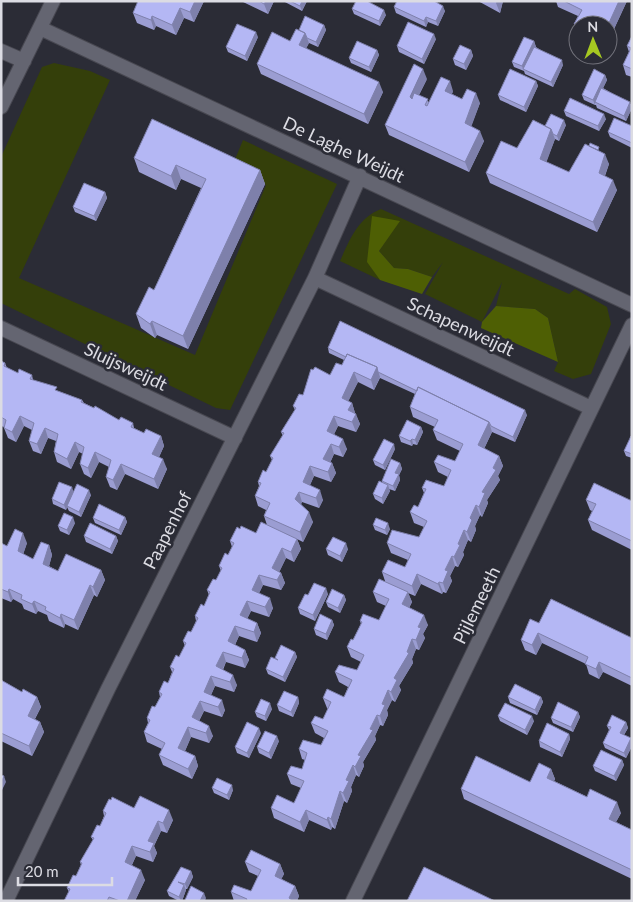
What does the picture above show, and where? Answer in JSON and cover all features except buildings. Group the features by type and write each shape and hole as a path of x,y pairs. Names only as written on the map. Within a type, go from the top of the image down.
{"street":[{"path":"1,107 53,1"},
{"name":"De Laghe Weijdt","path":"40,28 360,176 632,305"},
{"path":"1,51 24,61"},
{"name":"Paapenhof","path":"6,901 108,689 314,278 360,176"},
{"name":"Schapenweijdt","path":"314,278 591,408"},
{"name":"Pijlemeeth","path":"353,901 632,325"},
{"name":"Sluijsweijdt","path":"1,328 235,438"}],"green space":[{"path":"54,63 90,71 110,80 19,278 195,355 266,185 231,169 243,140 337,184 230,410 216,408 1,303 1,157 42,67"},
{"path":"381,209 569,294 575,289 607,307 611,324 591,374 573,379 554,371 558,362 548,318 535,309 496,306 502,282 482,322 425,294 443,262 432,277 408,269 394,268 379,251 399,221 368,262 380,280 340,261 356,230 366,218"},
{"path":"372,216 400,221 379,251 394,268 408,269 432,277 422,294 380,280 367,262"},
{"path":"496,306 535,309 548,318 558,362 481,328 482,322"}]}
